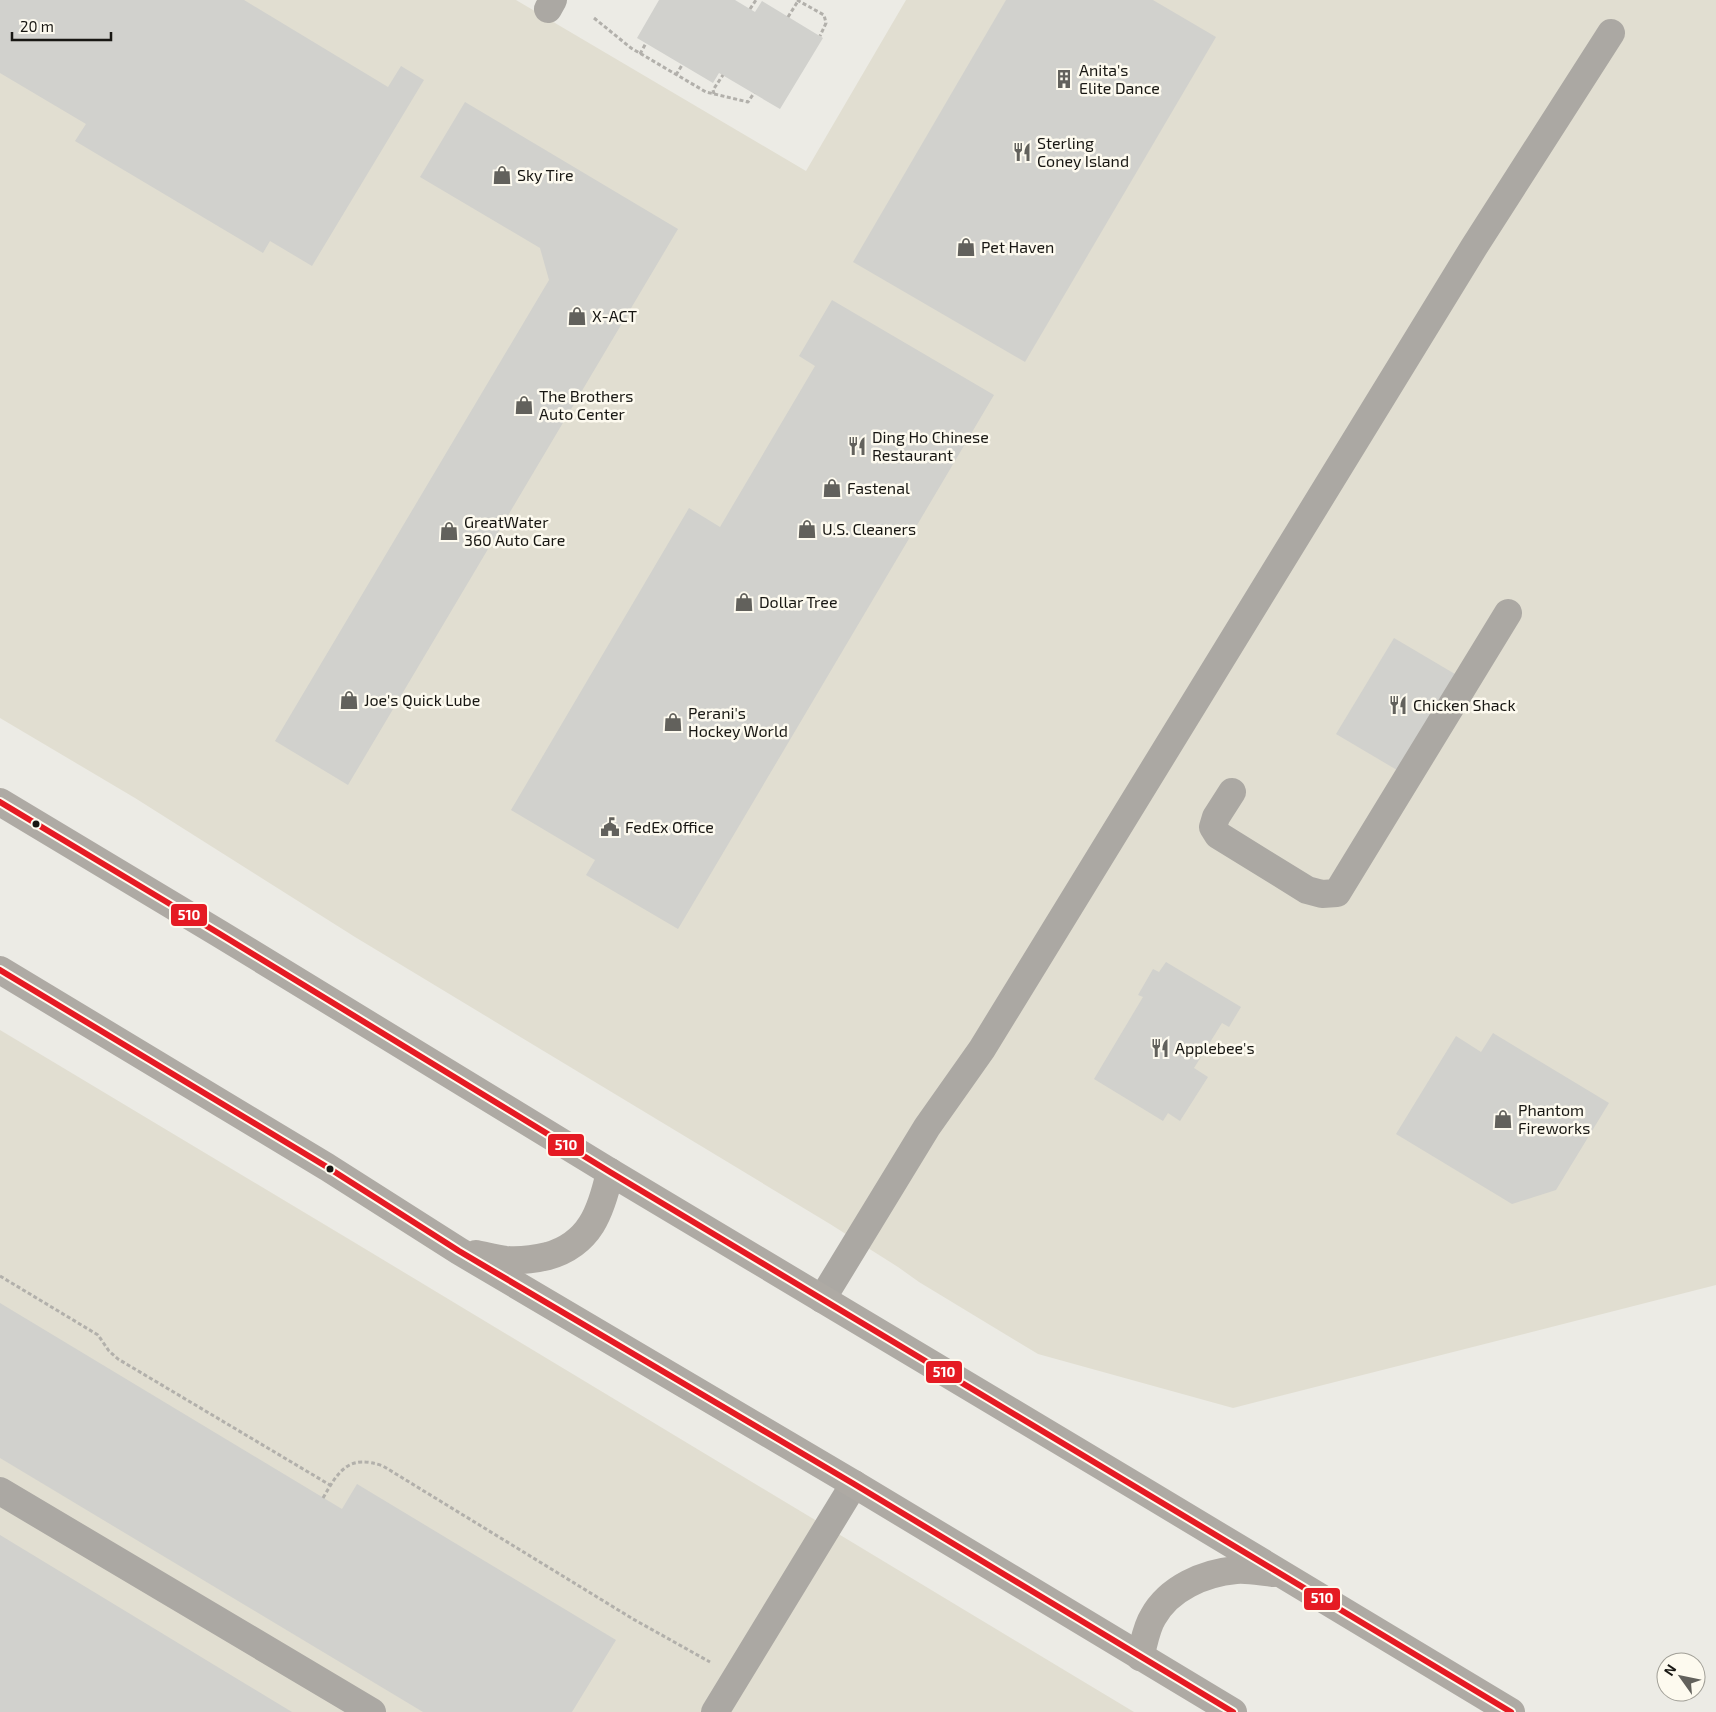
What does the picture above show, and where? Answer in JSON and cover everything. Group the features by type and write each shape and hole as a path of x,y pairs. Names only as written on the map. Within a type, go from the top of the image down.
{"main road":[{"path":"0,802 229,939 610,1172 1511,1712"},
{"path":"0,970 327,1167 460,1250 1233,1712"},
{"path":"460,1250 507,1260 536,1259 562,1252 582,1238 595,1220 604,1197 610,1172"},
{"path":"1140,1657 1152,1618 1164,1601 1184,1585 1209,1575 1237,1570 1281,1574"}],"lane":[{"path":"822,1299 927,1127 987,1041 1474,247 1611,33"},
{"path":"1232,792 1216,818 1213,827 1218,835 1307,890 1322,894 1337,893 1508,613"},
{"path":"715,1712 854,1484"},
{"path":"0,1491 372,1712"}],"path":[{"path":"750,9 756,0"},
{"path":"788,17 798,0 824,15 826,23 820,36"},
{"path":"594,18 640,54 706,92 748,102 754,93"},
{"path":"640,54 646,44"},
{"path":"676,75 682,65"},
{"path":"714,94 713,90 723,75"},
{"path":"0,1276 98,1335 109,1351 118,1359 330,1486"},
{"path":"322,1498 348,1465 359,1461 383,1466 633,1619 736,1678"}],"shaded area":[{"path":"0,0 516,0 806,171 906,0 1716,0 1716,1285 1233,1408 1038,1354 919,1282 830,1224 355,937 135,798 0,718"},
{"path":"0,1030 352,1241 1134,1712 0,1712"}],"building":[{"path":"0,0 244,0 388,87 401,66 424,80 312,266 270,241 263,253 75,141 86,124 0,73"},
{"path":"659,0 735,0 755,12 762,1 823,38 780,109 719,73 713,83 637,38"},
{"path":"1006,0 1153,0 1216,37 1025,362 853,262"},
{"path":"465,102 678,229 348,785 275,741 549,280 540,248 420,177"},
{"path":"832,300 994,395 678,929 586,875 595,860 511,810 689,508 720,527 815,366 799,356"},
{"name":"Chicken Shack","path":"1394,638 1460,677 1402,773 1336,734"},
{"name":"Applebee's","path":"1166,962 1241,1007 1229,1027 1222,1023 1194,1068 1208,1077 1180,1121 1168,1113 1163,1121 1094,1079 1143,997 1138,995 1153,969 1159,972"},
{"name":"Phantom Fireworks","path":"1493,1033 1609,1103 1556,1190 1512,1204 1396,1134 1456,1036 1481,1052"},
{"path":"0,1303 342,1509 357,1484 616,1640 572,1712 423,1712 0,1458"},
{"path":"0,1535 292,1712 0,1712"}],"transit line":[{"name":"510","path":"0,802 610,1172 1511,1712"},
{"name":"510","path":"0,970 327,1167 459,1251 854,1484 1233,1712"}],"place":[{"name":"Anita's Elite Dance","path":"1064,79"},
{"name":"Sterling Coney Island","path":"1022,152"},
{"name":"Sky Tire","path":"502,175"},
{"name":"Pet Haven","path":"966,247"},
{"name":"X-ACT","path":"577,316"},
{"name":"The Brothers Auto Center","path":"524,405"},
{"name":"Ding Ho Chinese Restaurant","path":"857,446"},
{"name":"Fastenal","path":"832,488"},
{"name":"U.S. Cleaners","path":"807,529"},
{"name":"GreatWater 360 Auto Care","path":"449,531"},
{"name":"Dollar Tree","path":"744,602"},
{"name":"Joe's Quick Lube","path":"349,700"},
{"name":"Chicken Shack","path":"1398,705"},
{"name":"Perani's Hockey World","path":"673,722"},
{"name":"FedEx Office","path":"610,827"},
{"name":"Applebee's","path":"1160,1048"},
{"name":"Phantom Fireworks","path":"1503,1119"}]}
